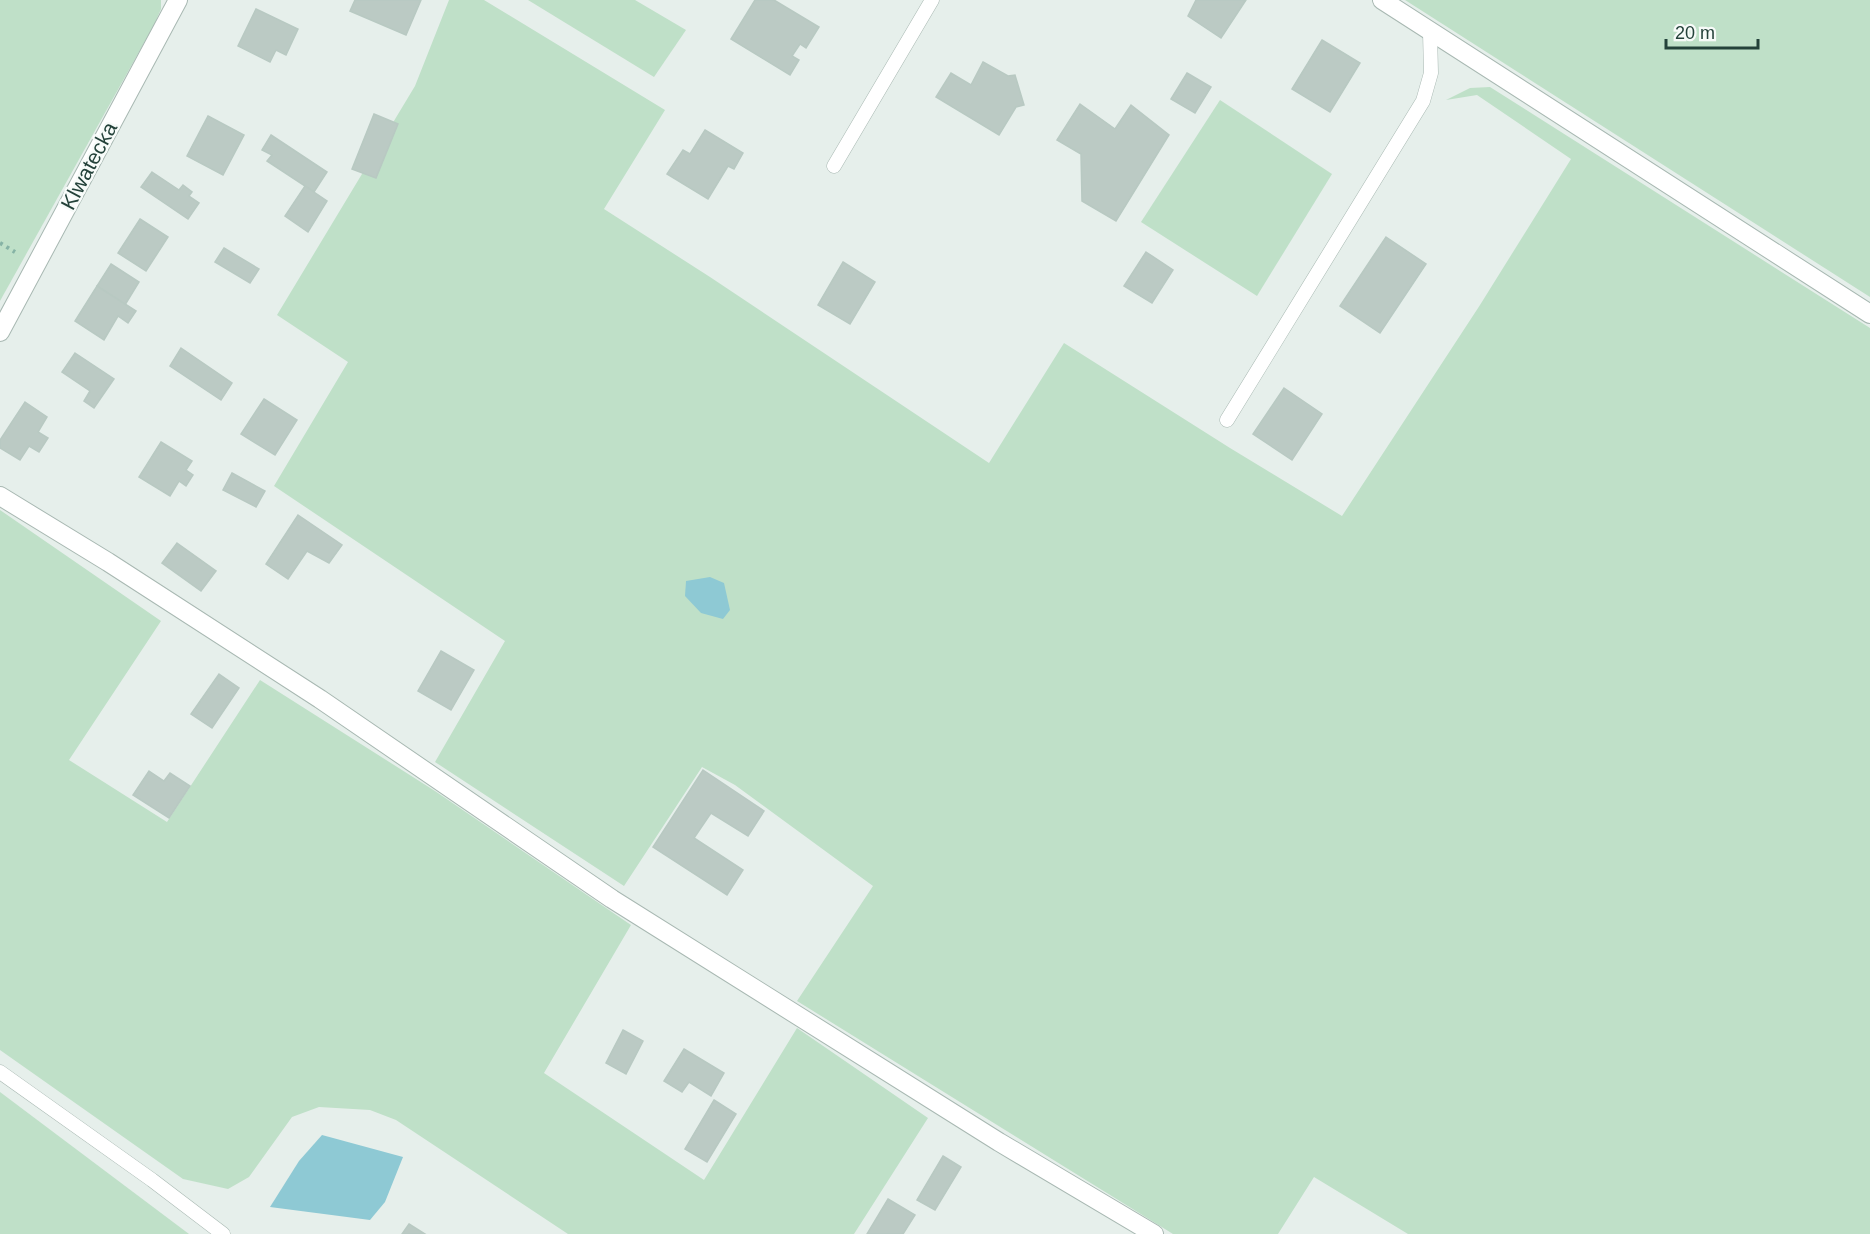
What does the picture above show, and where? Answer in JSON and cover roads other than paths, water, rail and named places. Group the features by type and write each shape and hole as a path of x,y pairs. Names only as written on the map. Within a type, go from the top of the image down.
{"street":[{"name":"Klwatecka","path":"0,332 178,0"},
{"path":"1382,0 1870,314"},
{"path":"0,496 108,562 320,699 612,899 999,1142 1154,1234"}],"lane":[{"path":"834,166 933,0"},
{"path":"1227,420 1424,101 1431,73 1430,32"},
{"path":"0,1072 152,1180 223,1234"}],"water":[{"path":"710,577 724,583 730,610 723,619 701,613 685,596 686,581"},
{"path":"322,1135 403,1157 385,1202 370,1220 270,1207 299,1161"}]}
